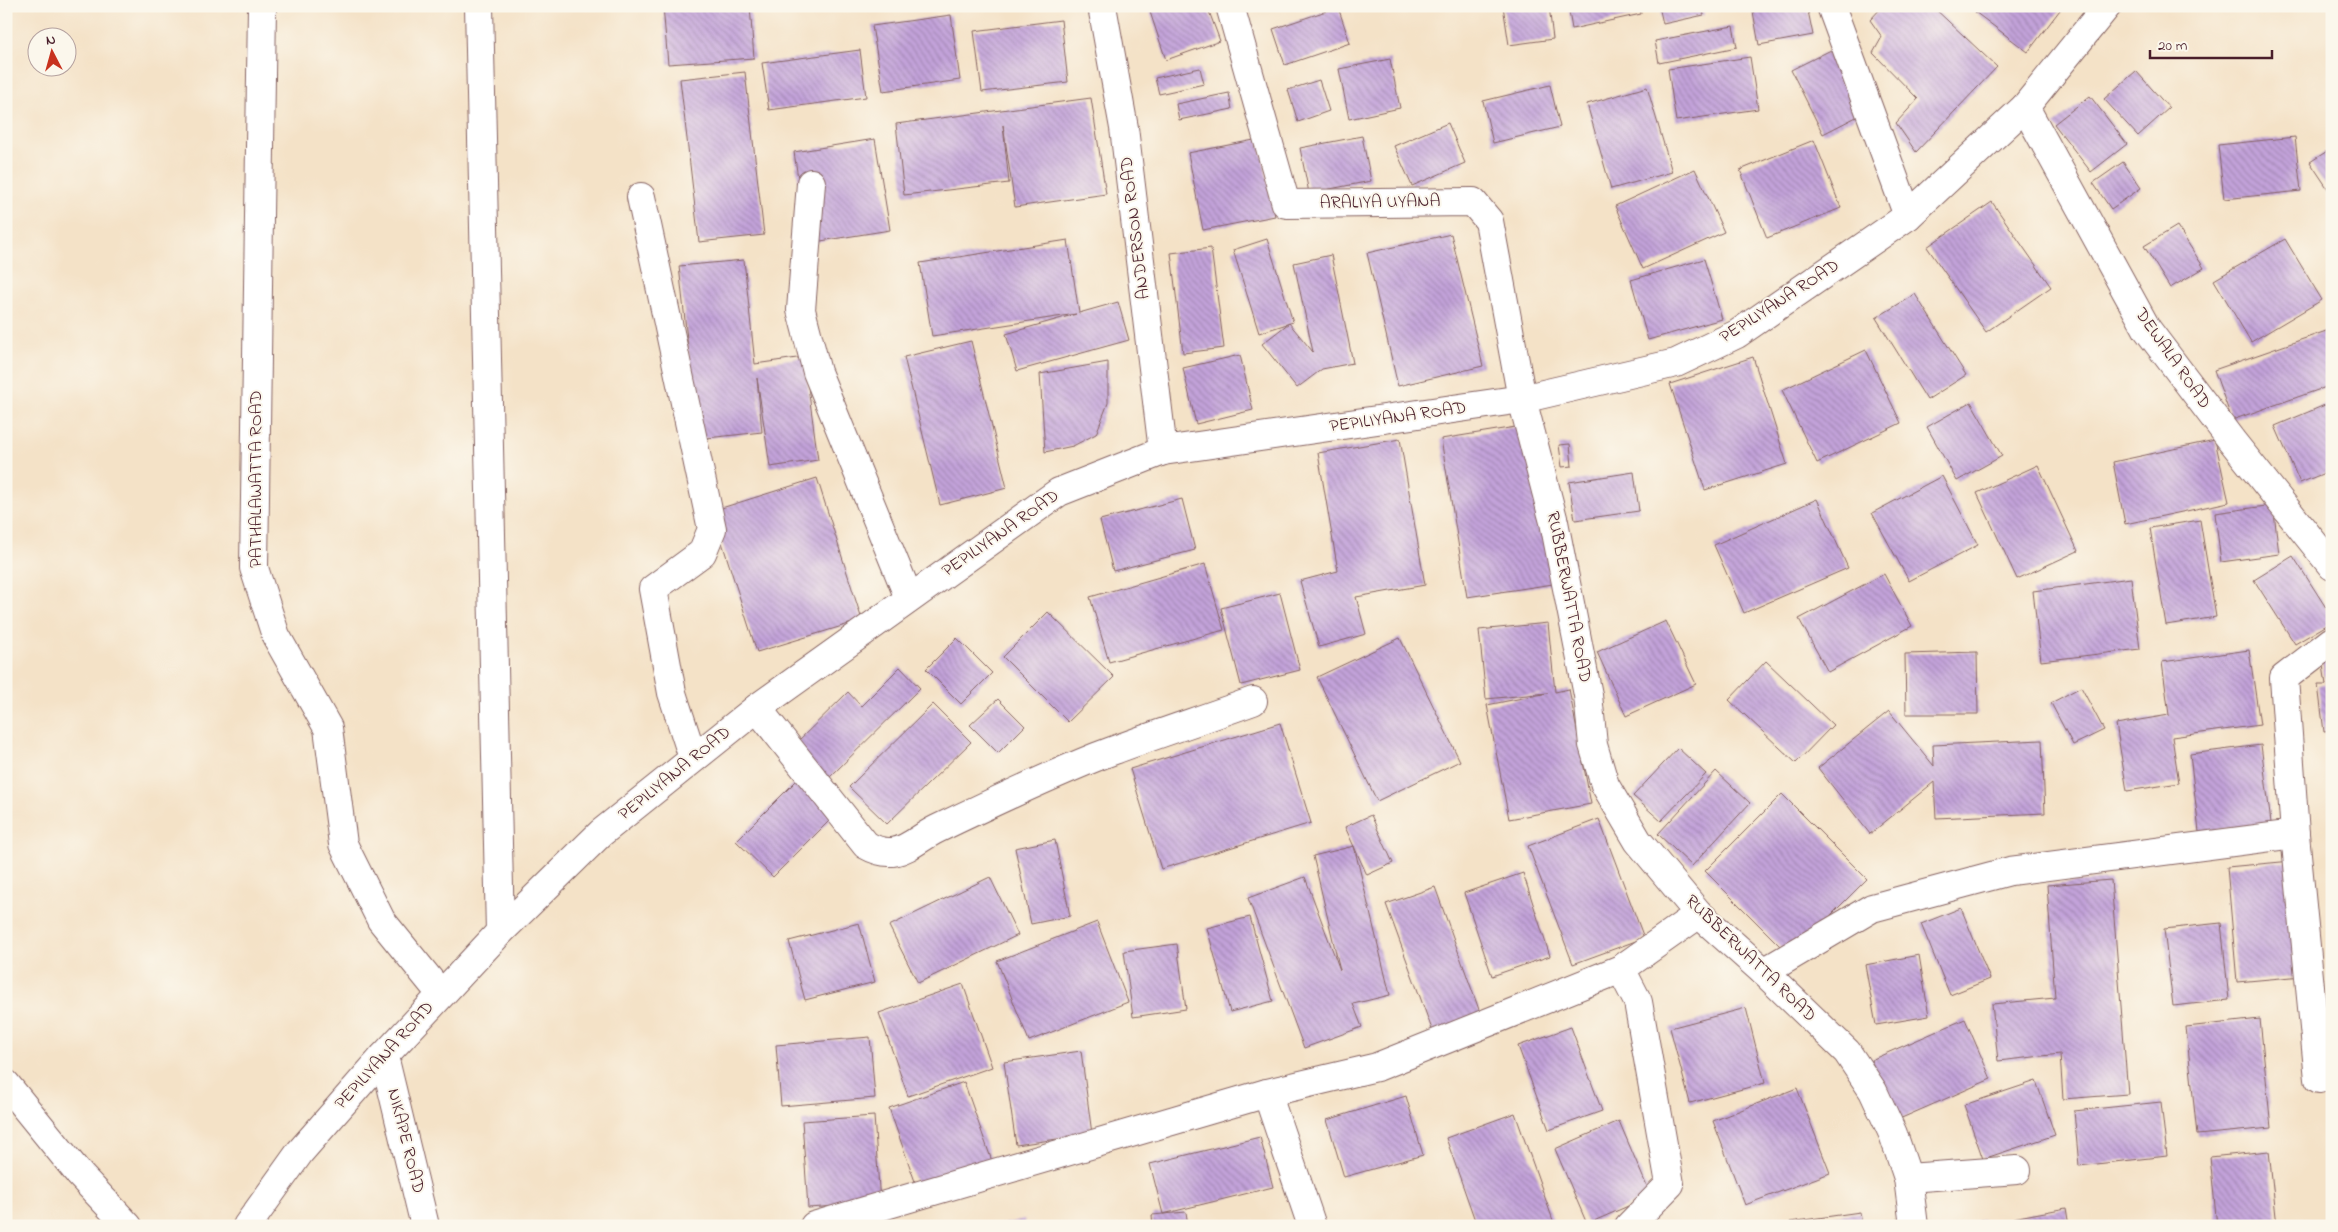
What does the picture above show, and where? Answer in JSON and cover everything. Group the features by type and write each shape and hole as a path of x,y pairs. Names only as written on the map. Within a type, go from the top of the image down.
{"street":[{"name":"PATHALAWATTA ROAD","path":"262,6 254,568 276,636 328,728 343,844 381,920 441,994"},
{"path":"479,6 500,932"},
{"name":"ANDERSON ROAD","path":"1102,6 1124,128 1163,452"},
{"name":"ARALIYA UYANA","path":"1230,6 1286,204 1473,202 1489,221 1522,399"},
{"path":"1831,6 1908,216"},
{"name":"PEPILIYANA ROAD","path":"247,1226 300,1152 384,1056 500,932 601,833 757,708 1059,492 1163,452 1522,399 1676,363 1737,334 1908,216 2025,107 2107,6"},
{"name":"DEWALA ROAD","path":"2025,107 2147,329 2232,442 2332,566"},
{"path":"811,183 800,310 817,372 909,598"},
{"path":"641,197 712,529 702,553 653,589 672,693 693,758"},
{"name":"RUBBERWATTA ROAD","path":"1522,399 1554,522 1588,695 1594,745 1605,785 1638,841 1699,914 1764,972 1847,1052 1873,1091 1893,1134 1908,1178 1914,1226"},
{"path":"2318,1079 2295,834 2284,678 2332,641"},
{"path":"757,708 866,845 880,853 895,854 923,836 1096,757 1253,701"},
{"path":"1764,972 1872,908 2010,871 2295,834"},
{"path":"814,1226 1267,1093 1377,1067 1621,969 1699,914"},
{"path":"1621,969 1638,1002 1670,1184 1629,1226"},
{"name":"NIKAPE ROAD","path":"384,1056 425,1226"},
{"path":"6,1084 80,1174 128,1226"},
{"path":"1267,1093 1312,1226"},
{"path":"1908,1178 2016,1170"}],"building":[{"path":"663,6 750,6 754,58 668,64"},
{"path":"1148,6 1207,6 1220,41 1166,60"},
{"path":"1503,6 1549,6 1553,39 1509,45"},
{"path":"1568,6 1640,6 1641,14 1572,29"},
{"path":"1659,6 1702,6 1704,15 1663,24"},
{"path":"1752,6 1807,6 1813,35 1759,45"},
{"path":"1883,6 1932,6 1997,67 1916,152 1896,123 1918,99 1873,53 1882,37 1870,20"},
{"path":"1979,6 2063,6 2028,52 1975,12"},
{"path":"1338,7 1350,43 1285,65 1273,29"},
{"path":"951,15 960,80 883,91 872,26"},
{"path":"1061,20 1068,82 982,92 974,31"},
{"path":"1733,26 1737,47 1659,63 1655,41"},
{"path":"1833,49 1866,112 1823,134 1791,70"},
{"path":"860,50 866,97 769,110 762,63"},
{"path":"1750,57 1758,109 1676,121 1668,69"},
{"path":"1390,59 1400,108 1349,119 1339,69"},
{"path":"1200,68 1204,84 1159,94 1155,78"},
{"path":"2136,71 2169,108 2138,136 2104,99"},
{"path":"745,72 764,235 699,242 680,79"},
{"path":"1319,80 1329,111 1298,122 1288,90"},
{"path":"1550,85 1560,127 1493,143 1483,101"},
{"path":"1647,87 1672,172 1611,189 1587,104"},
{"path":"1229,93 1232,109 1179,120 1176,104"},
{"path":"2090,96 2127,144 2091,172 2054,124"},
{"path":"1091,98 1106,194 1015,207 1003,125 1009,183 904,195 896,124"},
{"path":"1448,123 1465,163 1412,186 1394,146"},
{"path":"1362,136 1371,181 1309,193 1300,148"},
{"path":"2295,137 2301,191 2224,199 2218,145"},
{"path":"875,139 890,230 808,243 794,152"},
{"path":"1259,139 1275,216 1203,230 1188,153"},
{"path":"1814,140 1841,208 1767,238 1740,170"},
{"path":"2332,148 2332,195 2310,162"},
{"path":"2123,162 2141,188 2111,209 2093,183"},
{"path":"1695,169 1724,232 1643,269 1615,206"},
{"path":"1992,202 2051,287 1986,332 1927,247"},
{"path":"2177,226 2204,268 2170,288 2144,246"},
{"path":"1451,234 1483,366 1398,386 1367,253"},
{"path":"1267,239 1293,322 1259,333 1233,250"},
{"path":"2285,239 2322,300 2251,342 2214,280"},
{"path":"1068,240 1079,313 1118,302 1129,340 1017,371 1006,334 1076,314 932,336 920,263"},
{"path":"1211,248 1224,348 1183,353 1171,253"},
{"path":"1331,255 1353,363 1322,369 1297,388 1262,344 1289,323 1313,352 1294,263"},
{"path":"1704,259 1722,319 1648,340 1631,280"},
{"path":"744,260 755,364 804,357 818,460 770,467 757,378 762,432 698,439 679,266"},
{"path":"1915,294 1966,375 1927,400 1876,318"},
{"path":"2332,329 2332,385 2232,420 2214,370"},
{"path":"971,341 1007,488 940,505 904,357"},
{"path":"1866,350 1901,423 1817,463 1782,390"},
{"path":"1240,355 1253,410 1196,424 1183,368"},
{"path":"1753,357 1787,464 1705,490 1670,384"},
{"path":"1108,362 1108,403 1096,434 1073,446 1045,452 1040,374"},
{"path":"1971,402 2002,456 1957,481 1927,427"},
{"path":"2332,402 2332,470 2300,483 2275,426"},
{"path":"1528,425 1553,584 1467,597 1441,439"},
{"path":"1400,439 1425,585 1356,597 1366,634 1319,647 1300,581 1338,571 1318,453"},
{"path":"2215,440 2229,502 2125,524 2113,462"},
{"path":"1570,444 1572,466 1562,467 1559,445"},
{"path":"2038,465 2078,551 2017,579 1977,493"},
{"path":"1634,472 1639,511 1575,520 1569,482"},
{"path":"1942,476 1978,545 1909,581 1872,513"},
{"path":"817,478 862,620 757,652 712,511"},
{"path":"1182,499 1195,550 1113,571 1100,520"},
{"path":"1817,499 1848,568 1744,613 1714,545"},
{"path":"2273,505 2279,554 2221,562 2215,513"},
{"path":"2200,520 2216,617 2166,625 2150,528"},
{"path":"2293,556 2332,617 2332,622 2295,644 2254,580"},
{"path":"1205,564 1224,630 1109,662 1090,597"},
{"path":"1884,574 1912,626 1828,672 1799,619"},
{"path":"2131,578 2140,649 2041,661 2033,591"},
{"path":"1280,593 1300,670 1241,685 1221,608"},
{"path":"1048,612 1114,677 1068,722 1003,657"},
{"path":"1666,621 1696,684 1626,716 1597,652"},
{"path":"1548,623 1555,692 1569,689 1591,804 1509,819 1487,705 1548,693 1486,699 1479,630"},
{"path":"957,638 992,673 961,704 926,669"},
{"path":"1400,638 1460,761 1377,801 1317,677"},
{"path":"2249,650 2260,725 2172,737 2179,783 2127,791 2116,724 2169,715 2162,662"},
{"path":"2332,651 2332,731 2324,732 2318,685 2326,685 2321,652"},
{"path":"1977,652 1978,714 1906,714 1905,654"},
{"path":"1766,661 1833,725 1796,763 1729,700"},
{"path":"900,667 920,688 826,781 792,747 848,692 861,706"},
{"path":"2081,687 2104,730 2073,745 2051,703"},
{"path":"998,699 1025,726 998,753 970,725"},
{"path":"933,704 971,742 887,824 849,787"},
{"path":"1889,711 1934,766 1933,745 2042,740 2045,813 1936,818 1934,782 1870,834 1818,768"},
{"path":"1280,723 1311,823 1161,869 1130,769"},
{"path":"2261,745 2271,823 2199,832 2190,754"},
{"path":"1678,748 1706,774 1661,821 1633,796"},
{"path":"1716,771 1750,803 1692,866 1658,834"},
{"path":"801,776 838,812 773,877 736,841"},
{"path":"1782,794 1867,879 1790,956 1705,871"},
{"path":"1371,815 1393,863 1367,875 1345,827"},
{"path":"1599,819 1644,938 1573,964 1528,846"},
{"path":"1055,840 1070,916 1031,924 1015,848"},
{"path":"1354,846 1390,995 1353,1004 1362,1027 1304,1048 1248,898 1305,877 1340,970 1313,856"},
{"path":"2292,861 2303,976 2237,982 2227,867"},
{"path":"1523,873 1550,956 1492,976 1464,893"},
{"path":"990,877 1018,935 918,983 889,926"},
{"path":"2111,880 2128,1094 2063,1099 2060,1054 1998,1061 1992,1004 2055,998 2047,885"},
{"path":"1435,887 1482,1018 1434,1035 1386,904"},
{"path":"1961,908 1990,979 1950,995 1921,924"},
{"path":"1250,917 1273,1001 1230,1012 1207,928"},
{"path":"1097,922 1128,1002 1029,1041 997,961"},
{"path":"859,923 875,982 805,1000 789,941"},
{"path":"2221,923 2229,1000 2173,1006 2164,929"},
{"path":"1177,944 1186,1009 1133,1017 1124,951"},
{"path":"1919,955 1929,1016 1876,1025 1865,965"},
{"path":"963,984 992,1067 908,1096 879,1013"},
{"path":"1746,1008 1765,1083 1690,1103 1670,1028"},
{"path":"1965,1019 1991,1079 1897,1120 1871,1060"},
{"path":"2260,1019 2271,1128 2197,1135 2186,1027"},
{"path":"1571,1027 1602,1111 1549,1130 1518,1046"},
{"path":"870,1037 875,1098 781,1106 776,1045"},
{"path":"1081,1051 1092,1134 1016,1145 1004,1062"},
{"path":"2036,1081 2055,1135 1983,1159 1964,1105"},
{"path":"964,1082 993,1164 918,1190 889,1108"},
{"path":"1797,1088 1830,1173 1745,1205 1713,1121"},
{"path":"1406,1096 1423,1155 1344,1177 1327,1120"},
{"path":"2161,1102 2167,1156 2079,1166 2074,1111"},
{"path":"1515,1113 1555,1226 1477,1226 1446,1138"},
{"path":"874,1116 880,1203 808,1208 802,1121"},
{"path":"1619,1121 1651,1196 1587,1224 1555,1149"},
{"path":"1260,1137 1273,1187 1163,1214 1150,1164"},
{"path":"2269,1151 2277,1226 2217,1226 2210,1157"},
{"path":"2066,1208 2069,1226 2015,1226 2013,1218"},
{"path":"1186,1212 1188,1226 1153,1226 1152,1215"},
{"path":"1860,1212 1862,1226 1790,1226 1790,1222"},
{"path":"1024,1219 1026,1226 1000,1226 1000,1225"},
{"path":"1983,1220 1984,1226 1956,1226 1956,1225"}]}
